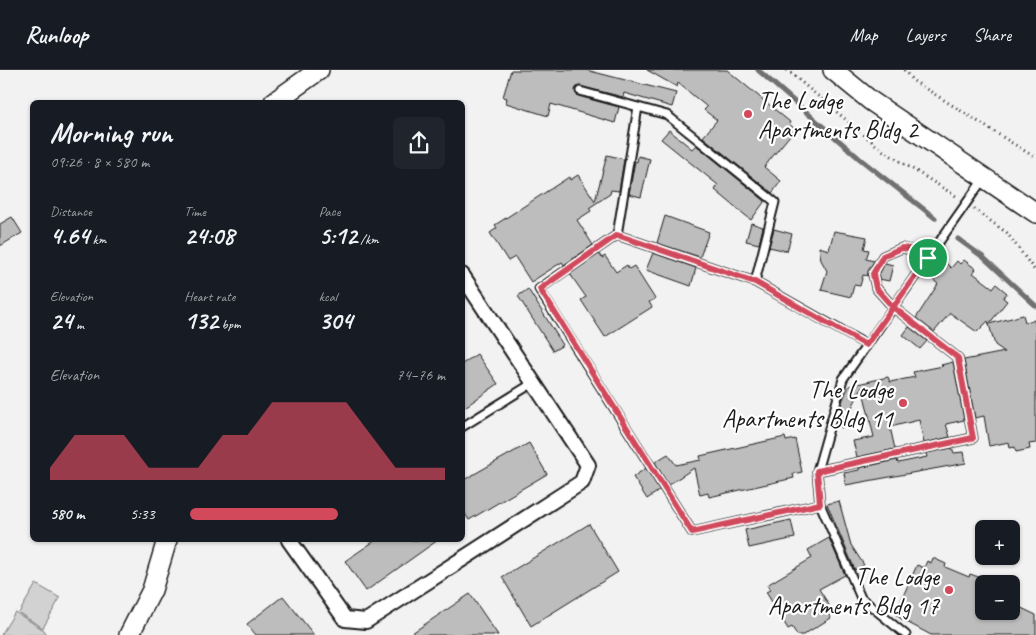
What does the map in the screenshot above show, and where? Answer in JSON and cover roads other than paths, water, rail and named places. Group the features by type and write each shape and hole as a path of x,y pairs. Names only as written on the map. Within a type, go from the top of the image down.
{"main road":[{"path":"277,100 319,70"},
{"path":"833,70 871,101 1036,213"},
{"path":"129,635 152,590 166,542"}],"street":[{"path":"290,542 345,619 366,621 582,482 588,465 465,280"}],"lane":[{"path":"580,91 667,115 775,202 755,282"},
{"path":"638,107 617,235 540,289 692,532 820,504"},
{"path":"906,635 862,598 820,504 817,471 843,379 984,178"},
{"path":"617,235 755,282 866,345"},
{"path":"817,471 973,438 958,358 893,307 876,288 873,274 883,256 902,248 915,250 928,258"},
{"path":"465,425 533,383"}],"waterway":[{"path":"758,70 860,159 935,218"},
{"path":"958,239 983,257 1036,306"}],"place":[{"name":"The Lodge Apartments Bldg 2","path":"748,114"},
{"name":"The Lodge Apartments Bldg 11","path":"903,403"},
{"name":"The Lodge Apartments Bldg 17","path":"949,590"}]}
